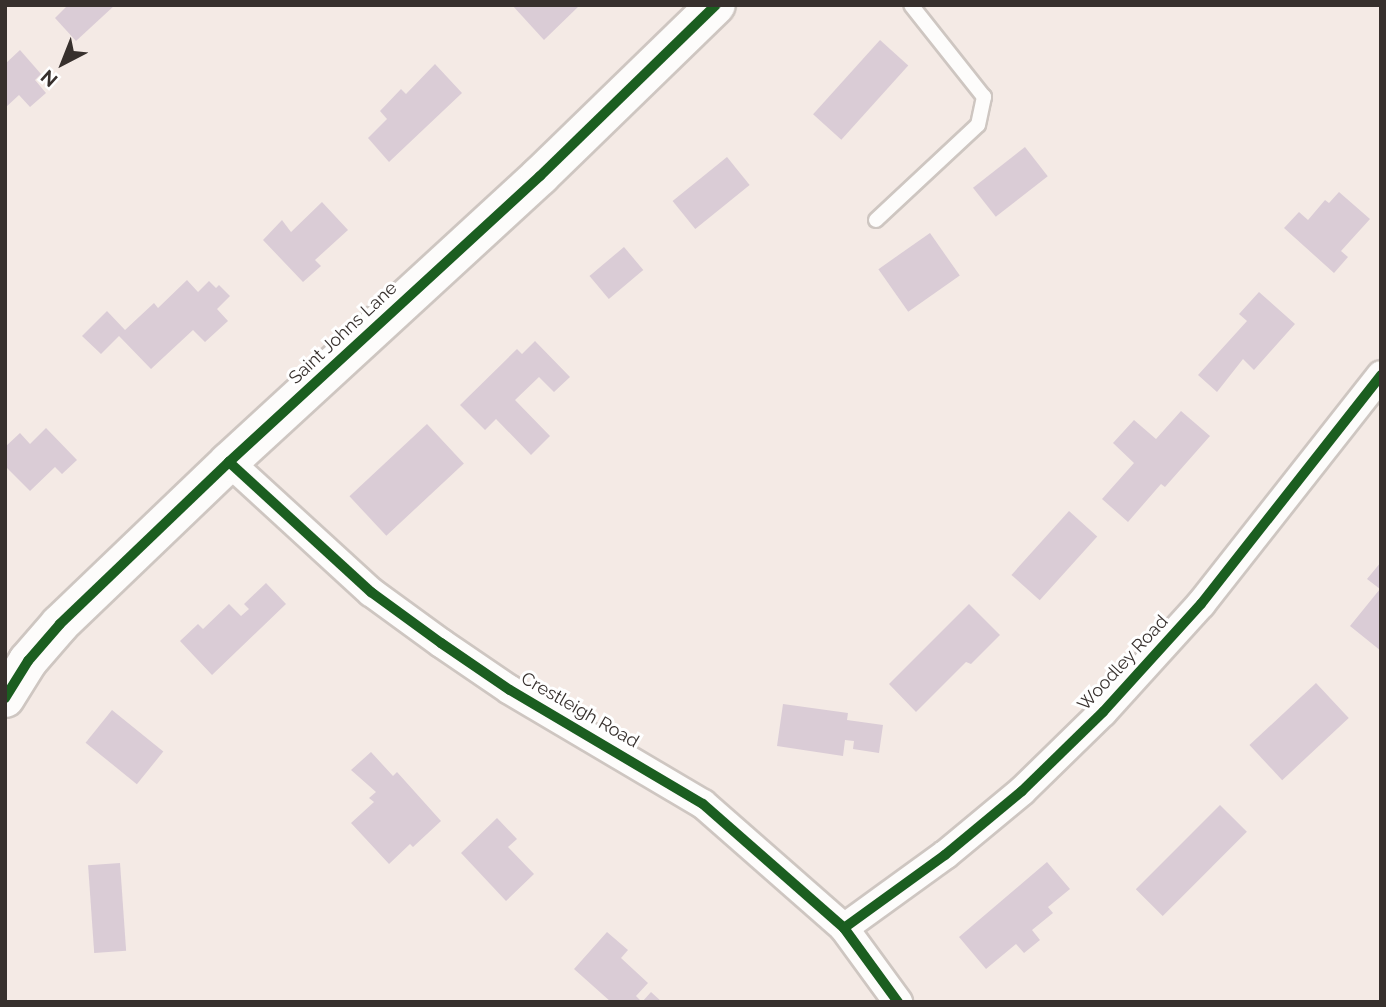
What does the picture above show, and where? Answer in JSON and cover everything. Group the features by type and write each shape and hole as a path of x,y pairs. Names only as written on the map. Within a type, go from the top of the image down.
{"street":[{"name":"Saint Johns Lane","path":"5,698 28,662 60,624 229,462 532,184 716,5"},
{"name":"Woodley Road","path":"844,928 945,855 1022,791 1103,712 1208,596 1381,375"},
{"name":"Crestleigh Road","path":"229,462 371,592 510,690 703,804 844,928 898,1002"}],"lane":[{"path":"876,220 978,125 984,97 911,5"}],"building":[{"path":"68,5 115,5 76,41 55,18"},
{"path":"512,5 580,5 544,40"},
{"path":"880,40 908,65 841,140 813,114"},
{"path":"20,50 41,74 35,80 46,93 30,107 19,95 5,108 5,64"},
{"path":"435,64 462,93 389,162 368,138 387,119 380,111 401,89 406,94"},
{"path":"1025,147 1048,176 996,217 973,188"},
{"path":"727,157 750,185 695,229 673,201"},
{"path":"1339,192 1370,219 1341,251 1348,257 1334,273 1284,228 1299,212 1308,220 1325,200 1329,203"},
{"path":"322,202 348,230 315,260 321,266 303,282 263,240 282,220 291,232"},
{"path":"930,233 960,276 908,312 878,269"},
{"path":"624,247 643,270 609,299 590,276"},
{"path":"187,280 198,292 209,281 216,288 219,285 230,296 217,309 228,321 205,342 193,330 151,369 119,336 101,354 82,336 107,311 125,330 154,303 158,308"},
{"path":"1259,292 1295,324 1254,370 1243,359 1217,392 1198,375 1247,321 1239,314"},
{"path":"535,341 570,377 554,392 539,377 515,400 550,436 531,455 496,419 485,430 460,405 517,349 522,354"},
{"path":"1181,411 1210,436 1165,487 1161,484 1128,522 1102,499 1134,463 1113,443 1134,420 1156,439"},
{"path":"427,424 464,463 386,536 349,496"},
{"path":"46,428 77,460 62,474 55,467 30,491 5,466 5,447 20,433 30,444"},
{"path":"1069,511 1097,536 1040,600 1011,575"},
{"path":"1381,562 1381,651 1350,626 1380,589 1367,579"},
{"path":"266,583 286,604 212,675 180,641 198,624 203,629 229,604 241,616 249,609 244,604"},
{"path":"969,604 1000,635 971,664 966,662 916,712 889,684"},
{"path":"1316,683 1349,718 1282,780 1249,745"},
{"path":"783,704 848,713 847,720 883,725 879,753 853,749 854,741 845,740 843,756 777,746"},
{"path":"112,710 163,752 137,784 86,743"},
{"path":"371,752 393,776 397,772 441,821 413,847 410,844 389,864 351,823 374,802 369,798 376,792 351,770"},
{"path":"1220,805 1247,832 1163,916 1136,889"},
{"path":"497,818 517,839 508,847 534,874 506,901 461,853"},
{"path":"1047,862 1070,889 1048,907 1053,913 1032,930 1040,940 1024,953 1016,944 986,969 959,937"},
{"path":"120,863 126,951 94,953 88,865"},
{"path":"607,932 628,950 621,958 648,983 636,996 642,1002 611,1002 574,969"},
{"path":"651,992 662,1002 642,1002"}],"cycle path":[{"path":"5,698 28,661 60,624 229,462 540,176 716,5"},
{"path":"844,928 945,855 1022,791 1103,712 1201,604 1381,375"},
{"path":"229,462 371,592 441,643 510,690 703,804 844,928 898,1002"}]}
